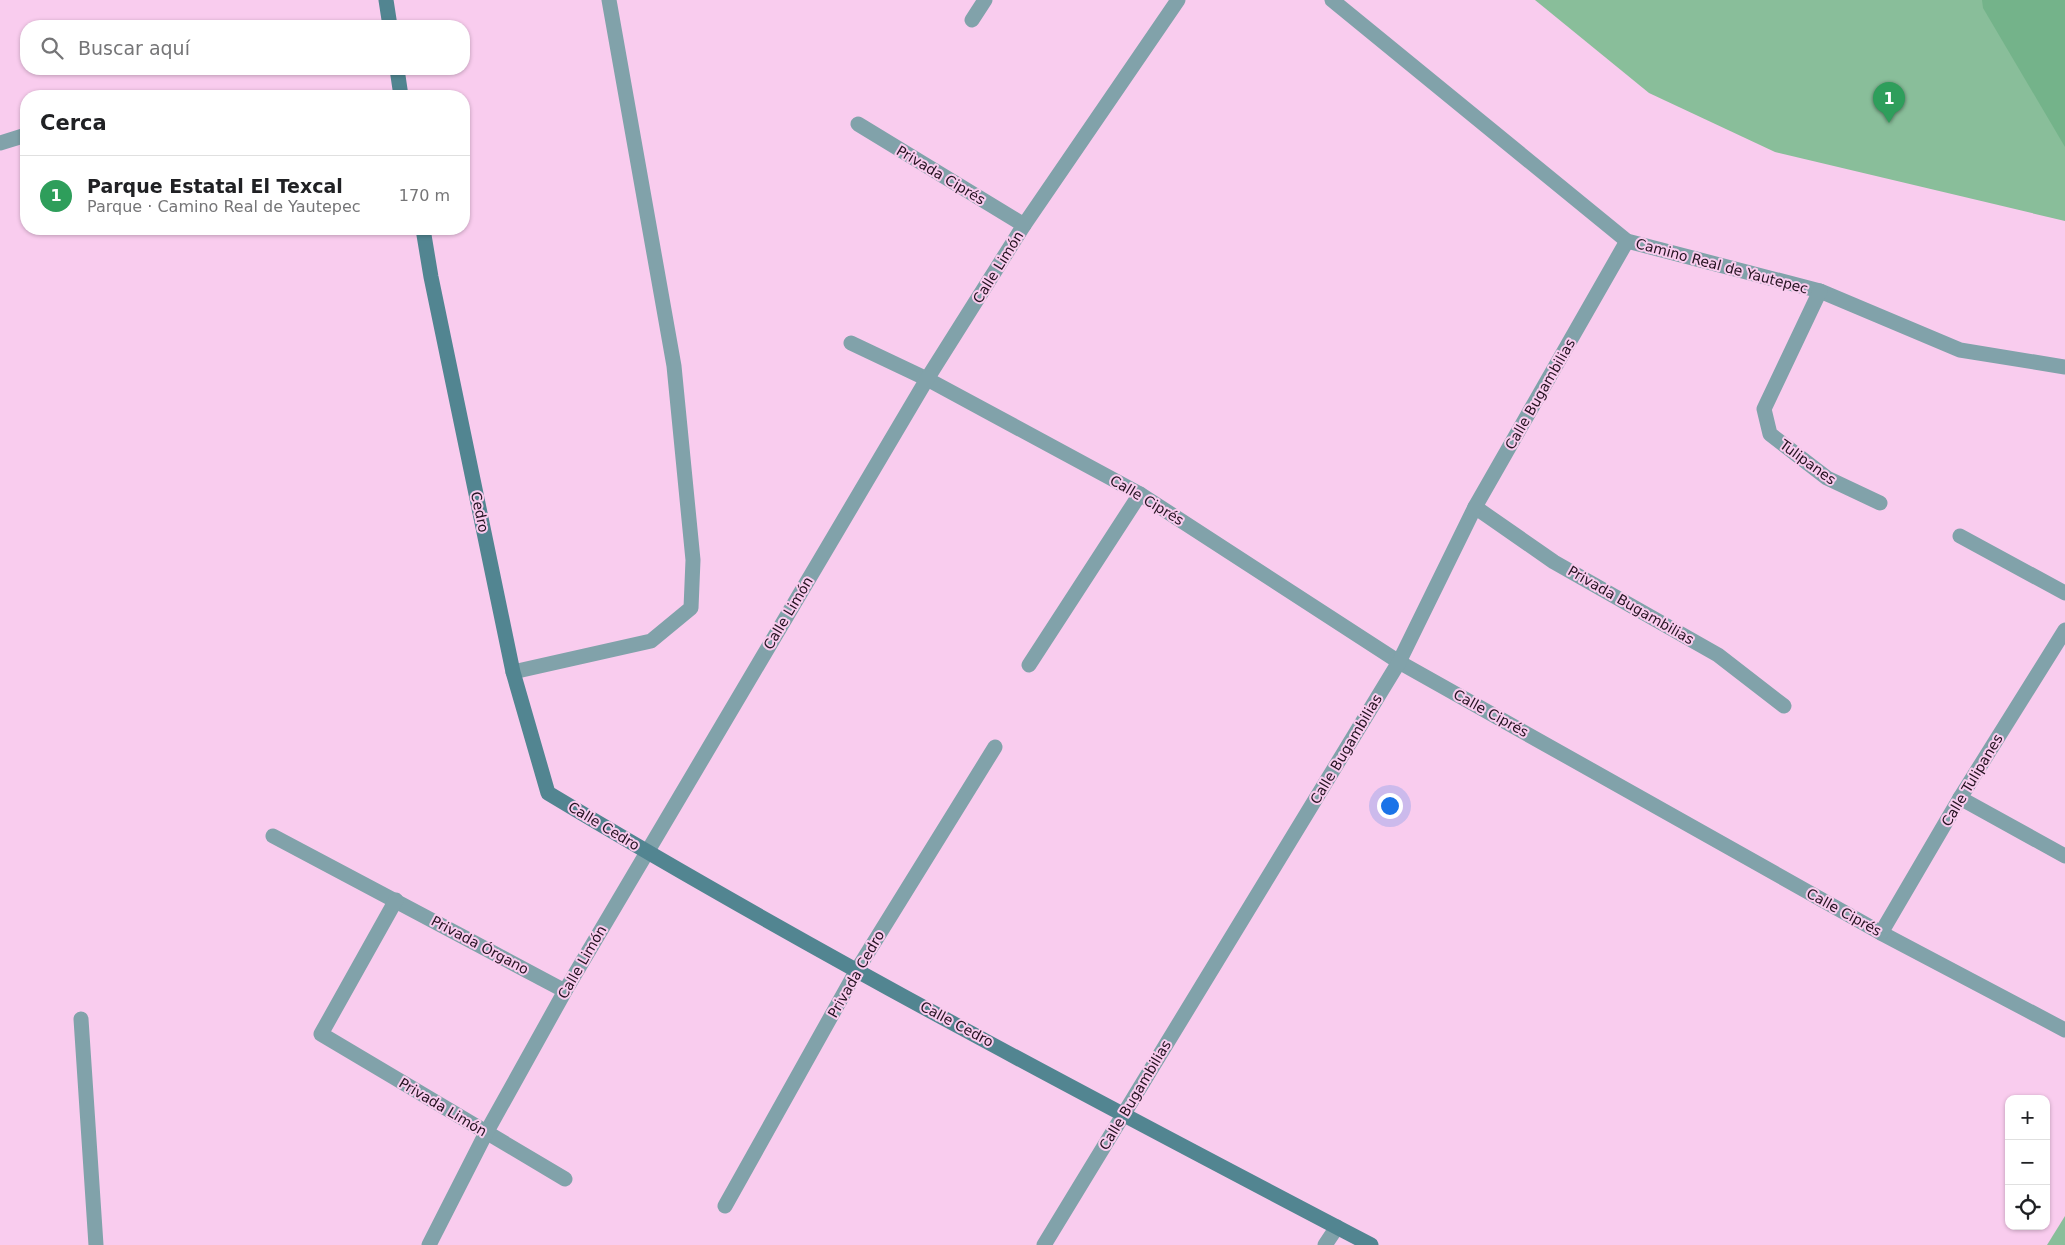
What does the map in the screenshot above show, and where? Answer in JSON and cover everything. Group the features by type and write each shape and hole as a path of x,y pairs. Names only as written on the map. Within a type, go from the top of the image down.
{"street":[{"path":"386,0 389,20"},
{"path":"513,672 651,641 691,608 693,560 674,366 608,0"},
{"path":"972,20 985,0"},
{"name":"Calle Limón","path":"429,1245 486,1132 565,991 927,379 1024,225 1178,0"},
{"name":"Camino Real de Yautepec","path":"1332,0 1628,241 1820,292 1960,350 2065,367"},
{"path":"398,75 400,90"},
{"name":"Privada Ciprés","path":"858,124 1024,225"},
{"path":"0,143 20,137"},
{"name":"Cedro","path":"424,235 431,278 513,672 548,793"},
{"name":"Calle Bugambilias","path":"1044,1245 1399,662 1475,508 1628,241"},
{"name":"Tulipanes","path":"1820,292 1764,409 1770,434 1827,478 1880,503"},
{"name":"Calle Ciprés","path":"851,343 927,379 1140,494 1399,662 1881,933 2065,1030"},
{"path":"1029,665 1140,494"},
{"name":"Privada Bugambilias","path":"1475,508 1554,562 1718,655 1784,706"},
{"path":"1960,536 2065,593"},
{"name":"Calle Tulipanes","path":"1881,933 1960,798 2065,630"},
{"name":"Privada Cedro","path":"724,1206 857,970 995,747"},
{"name":"Calle Cedro","path":"548,793 646,852 857,970 1371,1245"},
{"path":"1960,798 2065,856"},
{"name":"Privada Órgano","path":"273,836 565,991"},
{"name":"Privada Limón","path":"396,900 321,1034 565,1179"},
{"path":"81,1019 96,1245"},
{"path":"1325,1245 1337,1227"}],"green space":[{"path":"1535,0 2065,0 2065,221 1775,152 1649,93"},
{"path":"1982,0 2065,0 2065,147 1983,8"},
{"path":"2065,1216 2065,1245 2047,1245"}],"place":[{"name":"Parque Estatal El Texcal","path":"1889,123"}]}
